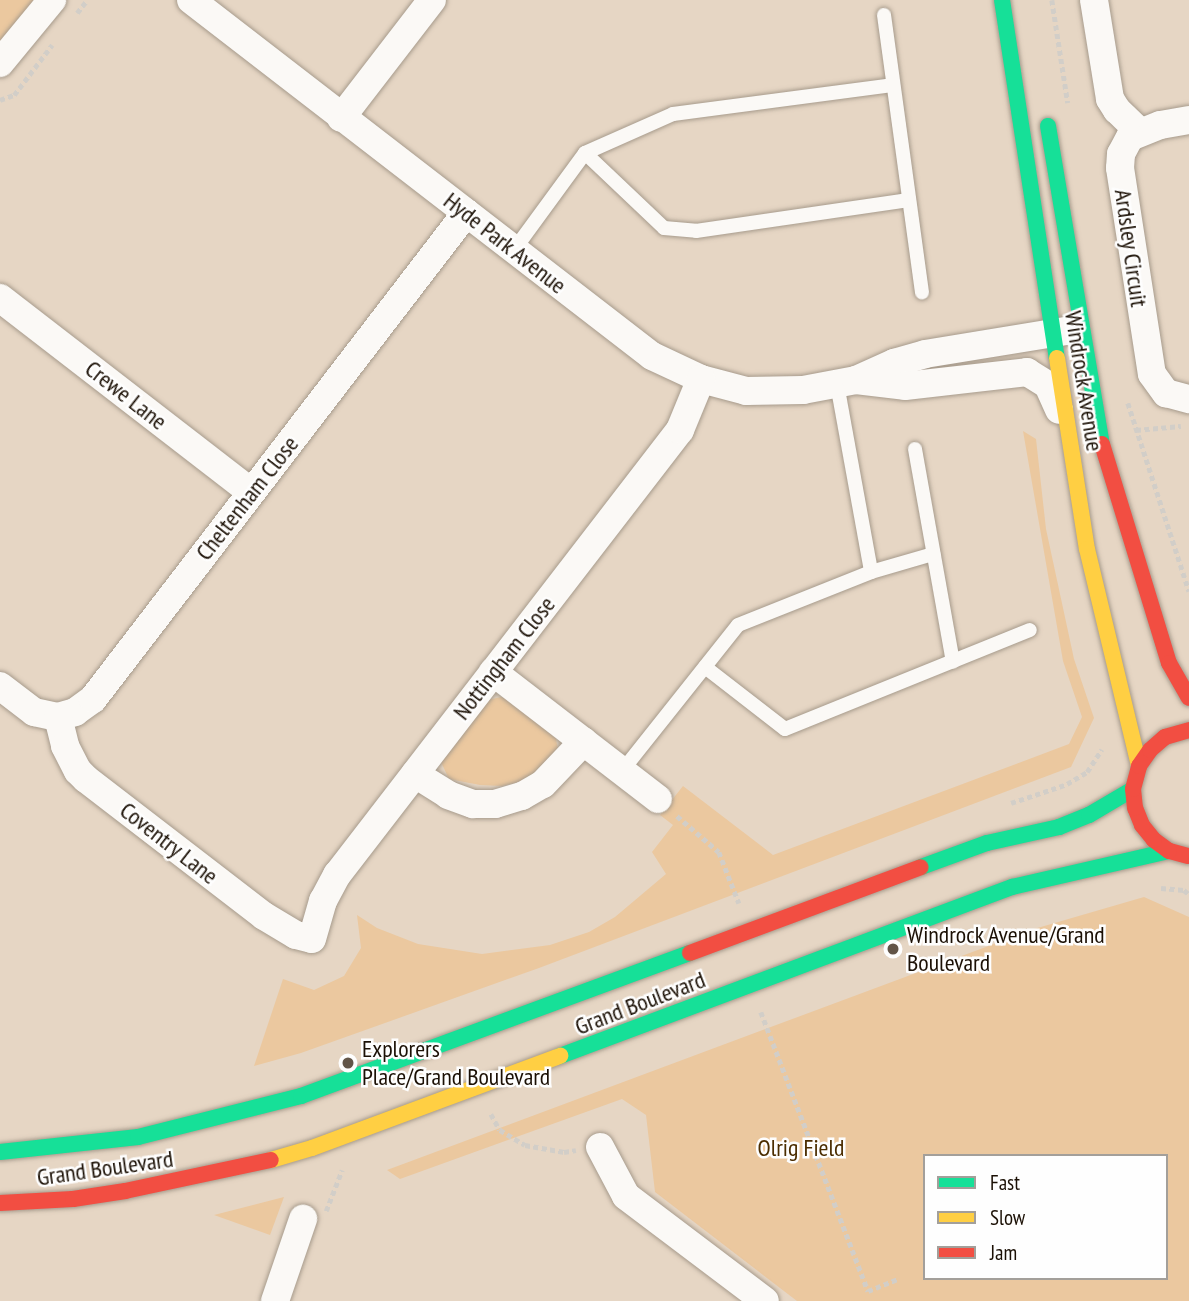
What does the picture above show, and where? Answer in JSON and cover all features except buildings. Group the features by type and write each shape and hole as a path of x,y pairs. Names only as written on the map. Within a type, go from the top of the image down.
{"street":[{"path":"0,63 52,0"},
{"name":"Hyde Park Avenue","path":"191,0 652,356 724,387 771,392 846,382 905,386 1027,372 1048,385 1070,437"},
{"path":"341,118 432,0"},
{"name":"Windrock Avenue","path":"1002,0 1067,330 1169,663 1189,698"},
{"path":"1094,0 1111,99 1117,110 1139,131 1189,120"},
{"name":"Windrock Avenue","path":"1046,114 1067,330 1070,437 1104,630 1139,766"},
{"name":"Ardsley Circuit","path":"1139,131 1125,145 1120,168 1148,363 1158,385 1166,393 1189,399"},
{"name":"Cheltenham Close","path":"58,717 75,712 93,699 466,213"},
{"name":"Crewe Lane","path":"0,298 251,492"},
{"name":"Hyde Park Avenue","path":"846,382 925,354 1067,330"},
{"name":"Nottingham Close","path":"312,939 323,901 337,875 680,430 701,379"},
{"path":"493,672 658,799"},
{"path":"0,686 34,712 58,717"},
{"name":"Coventry Lane","path":"58,717 65,746 86,779 264,916 296,935 312,939"},
{"path":"1189,730 1165,737 1150,750 1139,766 1133,789 1135,808 1142,825 1154,840 1169,851 1189,856"},
{"path":"415,774 448,795 473,803 495,804 522,796 543,783 584,741"},
{"name":"Grand Boulevard","path":"0,1152 57,1148 138,1137 216,1120 301,1096 987,842 1059,827 1089,815 1133,789"},
{"name":"Grand Boulevard","path":"0,1203 73,1199 125,1191 247,1167 312,1148 1012,887 1169,851"},
{"path":"600,1147 626,1196 765,1301"},
{"path":"275,1301 312,1221"}],"lane":[{"path":"884,15 922,292"},
{"path":"514,250 585,153 673,114 892,85"},
{"path":"585,153 664,229 696,231 909,200"},
{"path":"846,382 871,572"},
{"path":"915,449 953,662"},
{"path":"622,771 738,625 871,572 933,554"},
{"path":"705,667 785,729 1030,630"}],"path":[{"path":"1136,430 1189,425"},
{"path":"1009,804 1067,784 1087,772 1097,760 1105,738"},
{"path":"658,799 719,852 739,903"},
{"path":"727,908 752,898"},
{"path":"761,1012 868,1291 898,1279"},
{"path":"491,1113 499,1130 525,1145 564,1152 600,1147"},
{"path":"312,1221 343,1167"}],"green space":[{"path":"0,0 37,0 0,47"},
{"path":"1023,431 1036,439 1046,529 1074,659 1094,718 1071,767 539,968 301,1053 254,1066 283,979 314,990 344,976 361,948 357,915 377,928 418,944 482,954 550,945 589,932 615,917 666,874 652,852 673,825 660,815 683,786 773,855 1069,744 1082,717 1063,661"},
{"path":"501,697 513,700 554,730 558,749 535,777 519,782 502,786 449,779 440,760 488,700"},
{"name":"Olrig Field","path":"1144,897 1189,917 1189,1301 797,1301 655,1192 646,1115 622,1099 400,1179 387,1170 1034,929"},
{"path":"284,1197 270,1235 214,1215"}],"traffic: fast":[{"path":"1002,0 1057,358"},
{"path":"1048,126 1102,444"},
{"path":"921,867 987,843 1059,827 1089,815 1133,789"},
{"path":"560,1056 1012,887 1169,851"},
{"path":"0,1152 138,1137 301,1096 690,953"}],"traffic: slow":[{"path":"1057,358 1087,549 1139,766"},
{"path":"271,1160 312,1148 560,1056"}],"traffic: jam":[{"path":"1102,444 1169,663 1189,698"},
{"path":"1188,856 1169,851 1154,840 1142,825 1135,808 1133,789 1139,766 1150,750 1165,737 1189,730"},
{"path":"690,953 921,867"},
{"path":"0,1203 73,1199 125,1191 271,1160"}],"place":[{"name":"Windrock Avenue/Grand Boulevard","path":"893,949"},
{"name":"Explorers Place/Grand Boulevard","path":"348,1063"}]}
